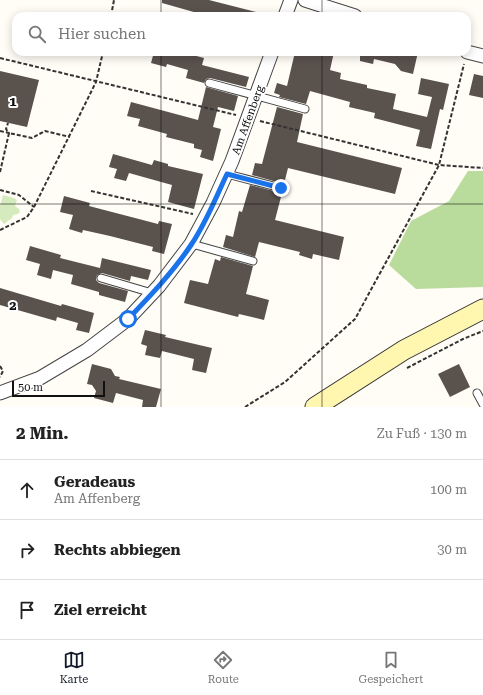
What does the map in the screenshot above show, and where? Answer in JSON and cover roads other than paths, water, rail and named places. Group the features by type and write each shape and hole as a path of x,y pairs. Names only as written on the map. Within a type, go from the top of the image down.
{"main road":[{"path":"315,407 404,350 483,309"}],"street":[{"path":"286,12 291,0"},
{"path":"305,0 342,12"},
{"path":"471,53 483,56"},
{"name":"Am Affenberg","path":"0,393 40,378 87,350 128,319 152,293 192,244 227,174 249,118 271,56"}],"lane":[{"path":"209,83 305,109"},
{"path":"227,174 281,188"},
{"path":"192,244 253,261"},
{"path":"102,278 152,293"},
{"path":"477,393 483,404"}]}
